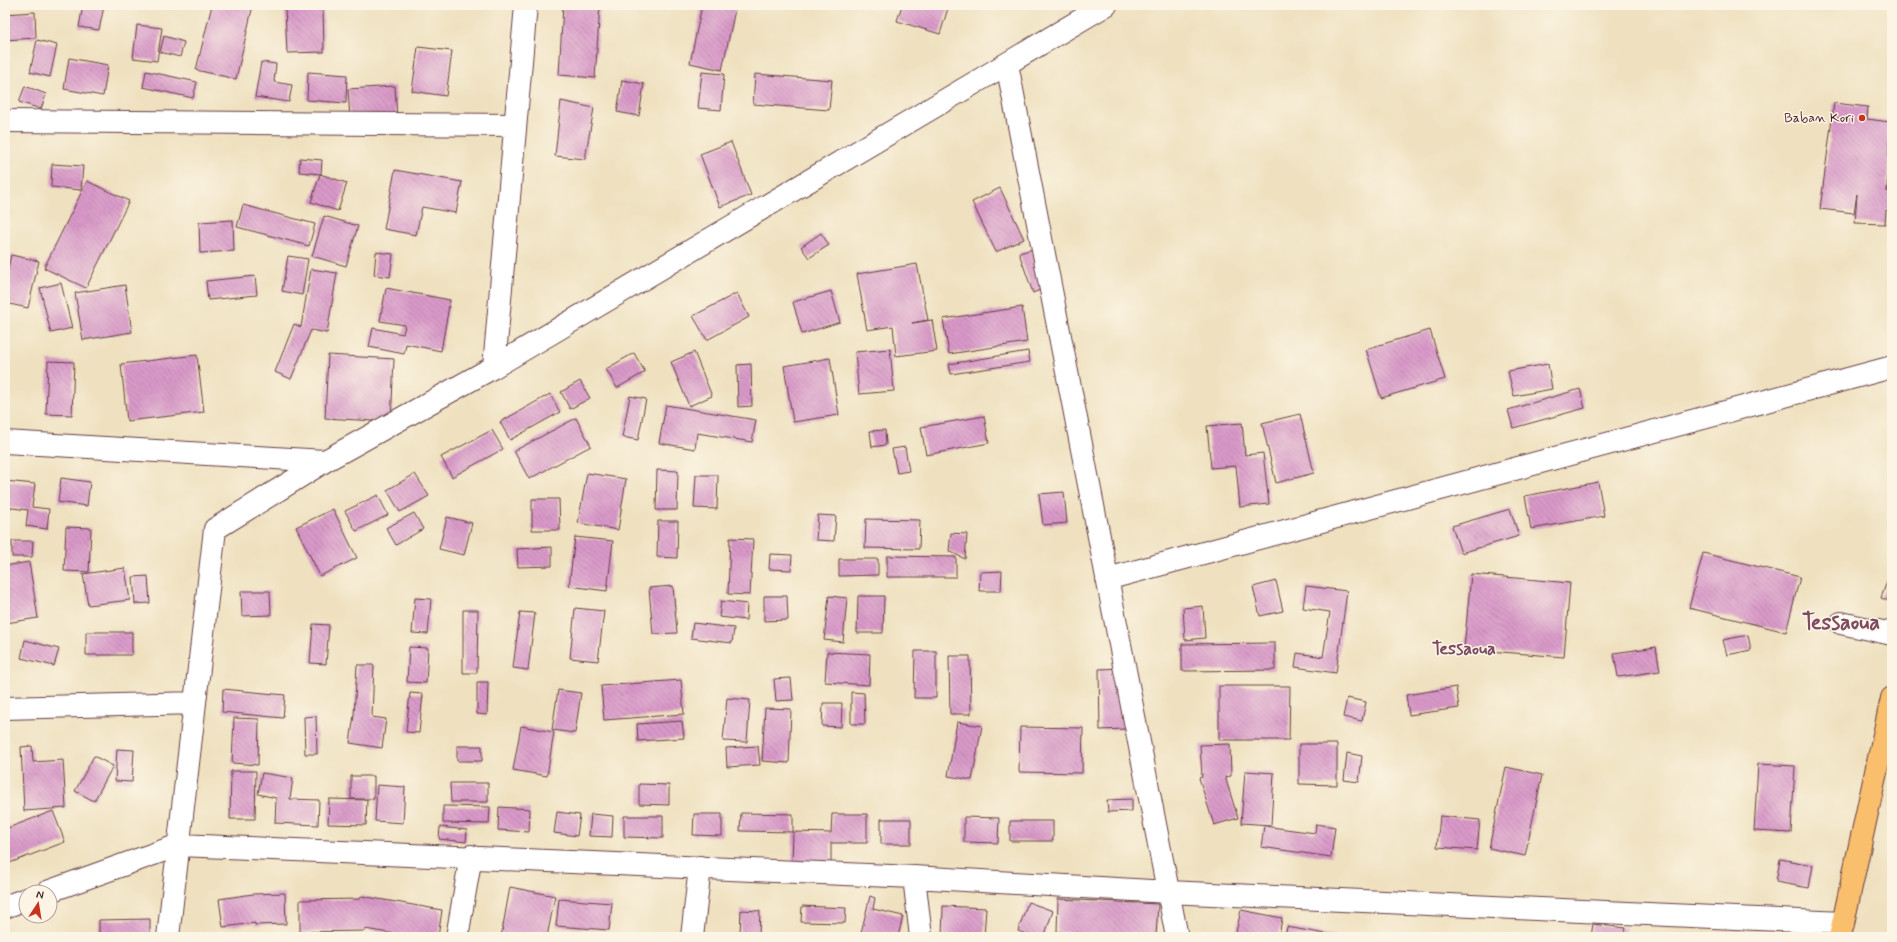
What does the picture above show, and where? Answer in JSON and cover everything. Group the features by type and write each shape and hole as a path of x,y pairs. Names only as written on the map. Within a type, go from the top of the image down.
{"main road":[{"path":"1841,930 1892,698"}],"street":[{"path":"494,367 526,5"},
{"path":"168,937 214,529 326,461 494,367 1106,5"},
{"path":"1007,64 1177,937"},
{"path":"5,121 515,125"},
{"path":"1107,579 1892,367"},
{"path":"5,442 326,461"},
{"path":"1841,623 1892,634"},
{"path":"5,708 195,704"},
{"path":"58,888 179,845 471,856 914,877 1841,930"},
{"path":"457,937 471,856"},
{"path":"692,937 700,867"},
{"path":"914,877 921,937"},
{"path":"5,907 18,902"}],"building":[{"path":"83,5 104,6 99,30 79,27"},
{"path":"212,5 253,5 236,79 196,70"},
{"path":"563,5 600,5 595,78 559,75"},
{"path":"702,5 736,5 722,70 690,63"},
{"path":"902,5 949,5 940,34 897,21"},
{"path":"323,8 324,52 287,53 285,9"},
{"path":"35,12 36,38 5,40 5,14"},
{"path":"137,25 162,28 157,61 133,58"},
{"path":"164,36 184,42 180,57 160,52"},
{"path":"37,40 57,45 50,77 30,72"},
{"path":"418,47 452,51 446,96 412,91"},
{"path":"69,58 108,65 103,96 64,89"},
{"path":"261,62 276,64 274,82 292,85 289,102 255,97"},
{"path":"146,71 197,82 193,98 143,87"},
{"path":"308,72 347,75 346,103 307,100"},
{"path":"702,72 724,74 721,110 698,108"},
{"path":"755,74 832,80 829,110 753,104"},
{"path":"622,80 644,84 639,116 617,112"},
{"path":"25,86 46,94 41,109 19,102"},
{"path":"395,86 397,118 350,120 348,89"},
{"path":"561,101 594,108 585,159 555,156"},
{"path":"1834,103 1868,107 1867,119 1890,122 1887,192 1892,178 1892,213 1886,210 1885,224 1855,223 1857,194 1854,213 1820,209"},
{"path":"731,142 751,195 720,207 700,154"},
{"path":"300,158 322,160 321,174 299,172"},
{"path":"52,164 83,166 81,190 51,187"},
{"path":"395,170 462,182 456,213 422,207 416,235 384,229"},
{"path":"320,174 347,183 338,211 311,202"},
{"path":"87,181 129,201 86,288 44,268"},
{"path":"1000,188 1024,239 996,252 972,202"},
{"path":"243,205 315,224 309,246 237,227"},
{"path":"324,216 358,226 346,266 312,256"},
{"path":"233,220 234,251 200,253 199,222"},
{"path":"821,233 829,245 809,258 801,247"},
{"path":"1033,249 1047,287 1033,293 1019,253"},
{"path":"376,252 393,254 390,277 374,275"},
{"path":"11,255 39,261 28,308 5,303 5,282"},
{"path":"288,256 308,259 302,295 282,291"},
{"path":"917,264 928,320 912,323 932,320 937,351 896,356 893,326 867,330 857,274"},
{"path":"311,269 337,273 327,333 311,330 291,379 275,372 294,324 301,327"},
{"path":"255,276 257,295 208,300 206,281"},
{"path":"61,283 72,328 51,333 40,288"},
{"path":"125,285 132,332 83,340 75,293"},
{"path":"386,288 450,300 441,351 406,344 404,354 369,347 373,328 403,334 405,325 380,321"},
{"path":"831,291 840,322 802,334 793,302"},
{"path":"737,293 749,317 707,340 693,316"},
{"path":"1022,307 1027,342 949,354 943,319"},
{"path":"1430,330 1445,379 1381,398 1366,349"},
{"path":"890,349 894,391 859,394 855,352"},
{"path":"1028,351 1030,362 951,374 949,364"},
{"path":"694,352 712,396 689,406 671,362"},
{"path":"634,353 645,372 617,388 606,369"},
{"path":"197,355 204,412 127,421 121,364"},
{"path":"328,355 394,359 391,422 325,418"},
{"path":"830,358 839,415 793,422 784,366"},
{"path":"48,361 74,362 72,415 46,414"},
{"path":"751,364 752,406 738,407 737,365"},
{"path":"1548,364 1552,389 1514,396 1508,371"},
{"path":"580,381 590,398 570,409 561,392"},
{"path":"1580,389 1585,408 1513,428 1508,410"},
{"path":"550,394 560,412 510,440 500,422"},
{"path":"630,396 646,399 638,440 622,437"},
{"path":"666,405 756,420 752,442 697,433 695,449 659,443"},
{"path":"1300,414 1314,473 1276,483 1262,423"},
{"path":"984,416 989,443 926,455 921,427"},
{"path":"576,418 591,446 529,479 514,451"},
{"path":"1242,423 1245,455 1263,453 1269,504 1240,507 1236,466 1211,468 1207,426"},
{"path":"492,430 503,449 452,477 441,457"},
{"path":"885,430 886,445 872,447 870,431"},
{"path":"905,447 909,471 897,473 892,449"},
{"path":"657,470 678,471 677,510 656,510"},
{"path":"587,473 626,479 618,530 578,523"},
{"path":"415,474 429,496 400,512 387,490"},
{"path":"696,475 718,475 717,509 694,508"},
{"path":"61,478 90,482 87,506 58,502"},
{"path":"5,481 35,484 32,507 49,509 47,529 26,526 28,510 5,507"},
{"path":"1598,482 1604,516 1531,529 1525,496"},
{"path":"1064,492 1067,523 1043,525 1039,494"},
{"path":"378,495 388,515 356,531 345,511"},
{"path":"532,499 559,499 560,530 532,530"},
{"path":"333,509 357,558 320,576 296,527"},
{"path":"1510,509 1519,536 1461,553 1452,526"},
{"path":"414,513 423,529 396,545 386,528"},
{"path":"818,515 836,516 834,541 816,540"},
{"path":"447,517 472,523 464,555 439,549"},
{"path":"866,519 920,520 919,549 865,548"},
{"path":"658,521 678,521 677,558 657,557"},
{"path":"66,527 91,528 89,572 64,571"},
{"path":"951,533 967,534 965,559 949,551"},
{"path":"575,537 613,541 607,591 569,586"},
{"path":"730,538 753,539 750,595 728,594"},
{"path":"12,541 33,541 32,557 12,557"},
{"path":"552,547 552,566 518,567 517,549"},
{"path":"1703,553 1800,577 1786,632 1689,608"},
{"path":"770,554 792,555 791,570 769,569"},
{"path":"887,556 956,557 956,577 887,577"},
{"path":"839,559 878,559 878,575 839,576"},
{"path":"29,562 38,618 6,623 5,566"},
{"path":"1892,567 1892,602 1881,598"},
{"path":"125,568 130,600 88,605 83,574"},
{"path":"1002,571 1001,591 979,591 980,572"},
{"path":"1471,574 1570,583 1564,657 1464,649"},
{"path":"148,576 150,603 135,604 133,577"},
{"path":"1276,581 1283,611 1260,616 1253,587"},
{"path":"673,586 677,633 653,634 649,588"},
{"path":"1306,586 1347,591 1336,673 1295,667 1297,653 1323,657 1330,612 1303,608"},
{"path":"241,591 270,591 271,615 242,616"},
{"path":"764,596 787,596 788,620 764,621"},
{"path":"829,596 847,598 843,642 824,640"},
{"path":"858,596 884,596 883,633 857,633"},
{"path":"415,598 431,599 428,634 412,633"},
{"path":"721,601 747,604 746,620 719,617"},
{"path":"1203,606 1205,638 1185,640 1183,608"},
{"path":"575,608 604,611 598,661 570,658"},
{"path":"463,610 478,610 477,673 463,673"},
{"path":"520,612 535,613 528,670 513,668"},
{"path":"693,623 734,628 732,643 691,638"},
{"path":"313,624 329,625 326,664 310,663"},
{"path":"86,632 132,632 132,655 86,655"},
{"path":"1748,635 1751,650 1727,655 1723,640"},
{"path":"25,640 59,649 54,666 21,658"},
{"path":"1275,643 1275,670 1182,671 1182,644"},
{"path":"409,647 428,648 426,683 407,682"},
{"path":"1656,647 1660,671 1618,677 1614,653"},
{"path":"915,651 936,651 936,698 914,698"},
{"path":"827,652 870,654 869,685 825,682"},
{"path":"949,656 970,656 971,714 950,714"},
{"path":"357,665 374,665 372,717 386,719 382,748 350,743 354,715"},
{"path":"1124,668 1125,729 1100,730 1099,669"},
{"path":"791,678 793,700 776,701 774,679"},
{"path":"681,680 684,714 604,720 601,686"},
{"path":"477,682 488,682 487,715 477,714"},
{"path":"1219,686 1290,686 1289,740 1219,740"},
{"path":"1456,687 1459,708 1409,715 1406,695"},
{"path":"223,689 285,695 283,718 222,712"},
{"path":"558,690 581,693 575,733 552,730"},
{"path":"851,692 864,693 865,724 851,724"},
{"path":"410,693 423,694 419,733 406,732"},
{"path":"727,698 750,700 747,742 723,741"},
{"path":"1347,698 1366,702 1362,721 1343,717"},
{"path":"823,703 842,703 841,727 822,726"},
{"path":"765,708 791,709 789,763 762,761"},
{"path":"316,716 317,754 305,754 304,717"},
{"path":"234,718 259,719 258,765 232,763"},
{"path":"682,721 684,738 638,741 637,724"},
{"path":"957,722 982,726 972,780 948,776"},
{"path":"521,726 554,732 547,776 513,770"},
{"path":"1020,727 1083,728 1082,773 1019,772"},
{"path":"1230,744 1231,776 1225,777 1238,818 1214,825 1199,778 1202,777 1200,745"},
{"path":"1299,744 1337,744 1337,785 1299,784"},
{"path":"32,746 33,762 63,760 66,808 24,811 21,747"},
{"path":"457,746 482,746 482,761 457,761"},
{"path":"758,746 760,765 727,767 726,748"},
{"path":"117,749 134,750 132,782 115,781"},
{"path":"1347,753 1362,756 1359,782 1344,780"},
{"path":"94,756 113,766 94,801 75,791"},
{"path":"1758,764 1795,766 1791,833 1754,831"},
{"path":"1506,767 1542,775 1525,856 1489,848"},
{"path":"231,771 256,771 255,819 230,819"},
{"path":"1245,771 1274,773 1271,825 1241,823"},
{"path":"262,773 293,778 290,799 319,800 318,825 275,823 276,798 258,794"},
{"path":"351,776 374,776 374,799 351,799"},
{"path":"450,783 488,783 488,802 451,802"},
{"path":"639,784 669,785 669,805 639,804"},
{"path":"377,785 405,787 403,823 375,821"},
{"path":"329,799 367,800 366,825 328,824"},
{"path":"1132,799 1132,811 1108,812 1107,800"},
{"path":"443,806 490,807 489,824 443,823"},
{"path":"499,807 530,809 529,832 498,830"},
{"path":"53,811 65,842 7,864 5,859 5,829"},
{"path":"557,812 580,815 577,836 554,833"},
{"path":"741,813 793,814 793,832 740,831"},
{"path":"591,814 613,816 612,837 589,836"},
{"path":"694,814 722,814 722,836 693,835"},
{"path":"832,814 867,814 867,843 831,843 831,864 792,863 793,832 831,833"},
{"path":"624,816 663,816 663,838 624,837"},
{"path":"1440,816 1480,820 1477,850 1437,847"},
{"path":"964,817 999,818 998,843 964,842"},
{"path":"881,819 911,819 911,844 881,844"},
{"path":"1010,821 1053,821 1053,841 1010,841"},
{"path":"1316,824 1335,827 1331,857 1261,847 1264,826 1315,833"},
{"path":"440,827 467,830 466,842 439,839"},
{"path":"1780,859 1813,865 1809,888 1776,882"},
{"path":"510,887 555,896 547,937 501,937"},
{"path":"285,893 286,924 255,925 255,923 223,927 219,899 253,894"},
{"path":"361,896 442,910 438,937 413,937 365,929 365,931 300,932 300,900 360,899"},
{"path":"870,896 875,898 873,909 903,916 898,937 860,937"},
{"path":"559,899 612,903 609,930 556,926"},
{"path":"1058,899 1158,904 1156,937 1057,932"},
{"path":"1028,902 1053,911 1044,937 1035,937 1018,931"},
{"path":"802,906 846,908 845,923 801,922"},
{"path":"943,906 986,908 984,937 942,937"},
{"path":"741,910 760,911 759,935 740,934"},
{"path":"1241,910 1282,918 1279,937 1235,937"},
{"path":"150,919 150,937 99,937 99,920"},
{"path":"1593,924 1626,928 1624,937 1591,937"},
{"path":"1287,927 1337,936 1337,937 1285,937"}],"place":[{"name":"Baban Kori","path":"1862,118"}],"district":[{"name":"Tessaoua","path":"1841,623"},
{"name":"Tessaoua","path":"1464,649"}]}
